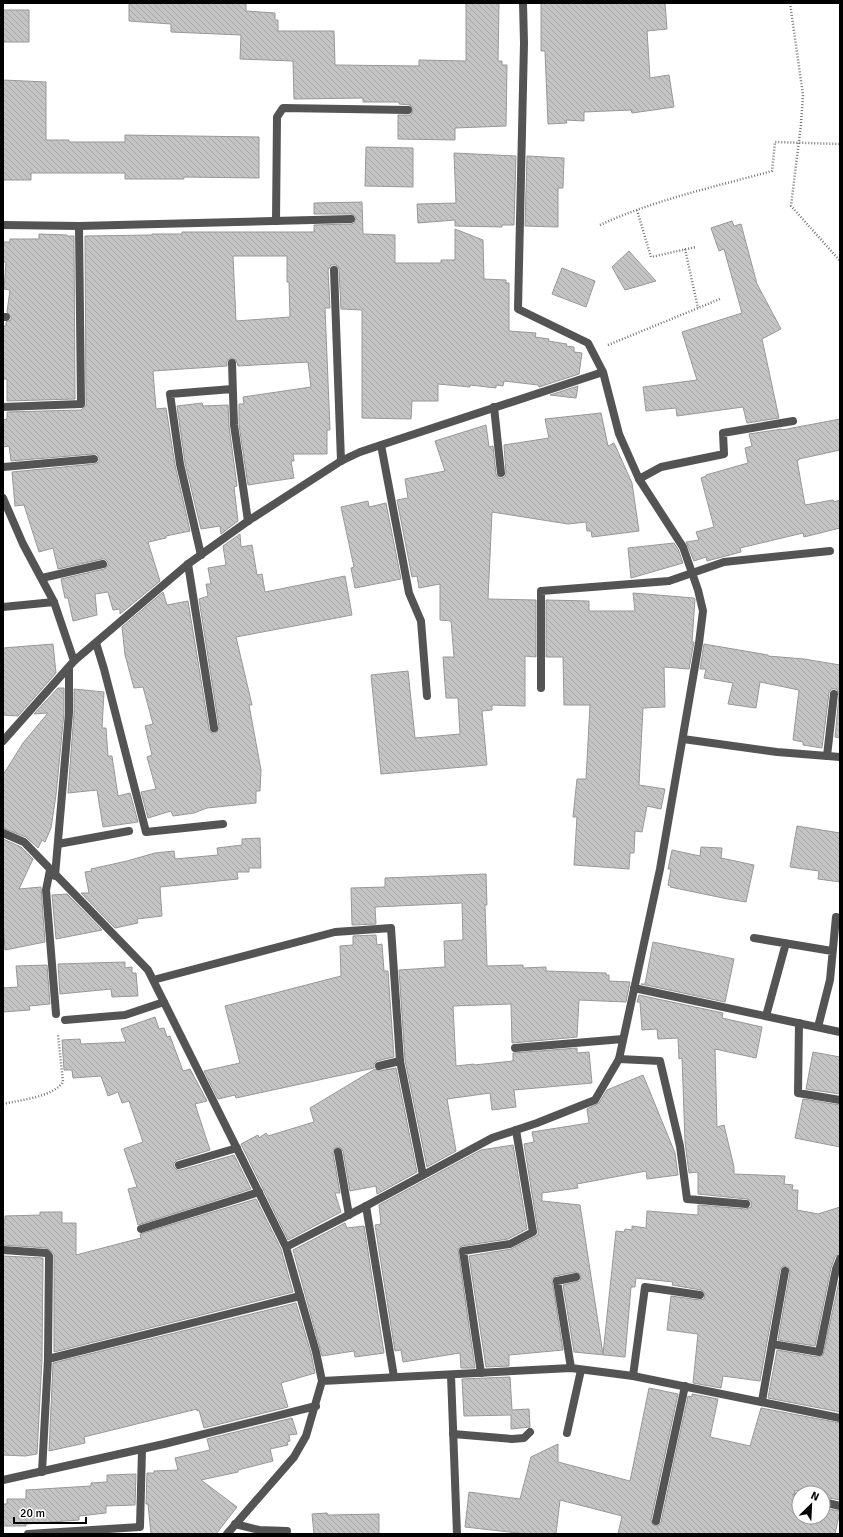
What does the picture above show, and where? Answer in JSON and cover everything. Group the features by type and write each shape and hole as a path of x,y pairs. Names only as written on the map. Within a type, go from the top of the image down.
{"street":[{"path":"286,1247 492,1138 595,1100 619,1059 660,869 699,643 703,611 698,590 683,547 639,479 619,434 603,372 588,343 518,309 524,43 523,3"},
{"path":"276,221 277,117 283,108 408,110"},
{"path":"3,225 79,226 351,219"},
{"path":"3,407 81,404 79,226"},
{"path":"334,270 341,461"},
{"path":"232,363 234,425 248,521"},
{"path":"3,741 69,669 74,661 188,564 248,521 341,461 360,452 603,372"},
{"path":"201,554 180,464 170,394 232,389"},
{"path":"494,407 501,473"},
{"path":"639,479 661,467 724,454 723,433 794,421"},
{"path":"381,445 409,593 421,621 427,696"},
{"path":"3,466 94,459"},
{"path":"3,498 24,544 54,602 74,661"},
{"path":"541,688 541,591 669,581 724,562 830,551"},
{"path":"42,578 103,564"},
{"path":"188,564 214,728"},
{"path":"3,607 54,602"},
{"path":"96,643 146,832 222,824"},
{"path":"56,1014 46,890 53,873 58,844 68,713 69,669"},
{"path":"827,756 834,694"},
{"path":"683,739 777,752 840,758"},
{"path":"58,844 129,831"},
{"path":"3,833 24,842 148,970 286,1247 316,1352 322,1381 316,1406 306,1436 294,1457 227,1534"},
{"path":"818,1027 830,980 836,917"},
{"path":"153,980 335,932 391,928 400,1061 423,1175"},
{"path":"754,938 832,952"},
{"path":"766,1016 786,943"},
{"path":"634,988 840,1032"},
{"path":"65,1020 125,1015 164,1002"},
{"path":"799,1023 798,1093 840,1100"},
{"path":"515,1048 623,1039"},
{"path":"619,1059 660,1061 680,1146 687,1199 746,1204"},
{"path":"378,1066 400,1061"},
{"path":"481,1373 463,1251 510,1244 532,1232 516,1130"},
{"path":"179,1165 237,1148"},
{"path":"338,1152 349,1215"},
{"path":"140,1229 259,1192"},
{"path":"366,1206 394,1377"},
{"path":"3,1250 46,1253 49,1256 48,1359 42,1472"},
{"path":"772,1344 819,1352 836,1269 840,1259"},
{"path":"762,1402 785,1271"},
{"path":"571,1368 557,1281 576,1277"},
{"path":"633,1376 645,1287 700,1295"},
{"path":"48,1359 300,1296"},
{"path":"322,1381 571,1368 633,1376 840,1418"},
{"path":"567,1433 581,1370"},
{"path":"451,1375 457,1534"},
{"path":"656,1521 685,1386"},
{"path":"3,1480 142,1449 316,1406"},
{"path":"453,1434 512,1440 524,1438 530,1432"},
{"path":"28,1534 140,1527 142,1449"},
{"path":"235,1524 259,1530 286,1531"}],"path":[{"path":"790,3 803,95 791,206 840,261"},
{"path":"600,225 671,198 772,172 775,142 840,144"},
{"path":"637,210 652,257 696,247"},
{"path":"685,249 698,308"},
{"path":"592,351 720,299"},
{"path":"3,1104 49,1093 64,1082 56,1014"}],"building":[{"path":"129,3 246,3 246,11 275,13 275,20 278,20 278,31 334,31 335,65 419,66 419,60 466,61 466,3 499,3 498,61 502,61 502,65 507,65 506,126 455,128 455,140 398,139 398,115 411,115 413,110 410,105 399,104 399,102 363,102 363,98 294,99 293,61 240,59 241,35 171,32 171,24 129,21"},
{"path":"541,3 665,3 667,29 647,31 650,78 669,75 674,107 632,113 631,110 584,112 584,121 566,120 567,123 548,124 545,51 541,51"},
{"path":"3,10 29,10 29,42 3,42"},
{"path":"3,80 46,82 46,140 69,140 69,142 125,142 125,135 259,137 259,178 184,177 184,179 125,179 125,173 31,173 31,180 3,180"},
{"path":"366,147 413,148 413,187 365,186"},
{"path":"454,153 516,156 514,225 502,225 502,227 455,226 455,220 418,223 417,204 456,203"},
{"path":"527,156 564,158 563,188 558,188 558,227 525,226"},
{"path":"362,202 363,234 395,235 395,263 441,263 441,260 455,260 455,229 483,240 484,279 506,280 506,283 509,283 509,331 536,333 535,337 549,339 548,341 567,344 566,346 574,347 574,352 582,353 579,374 539,387 538,385 504,381 503,386 496,385 496,388 470,385 470,387 438,384 438,401 412,401 411,419 362,418 362,310 341,309 339,269 336,265 331,265 328,270 330,308 325,308 330,430 327,430 327,454 293,454 294,461 291,461 294,478 248,485 239,425 239,404 244,404 243,397 311,387 308,362 238,366 236,360 231,358 227,361 227,366 153,371 156,409 166,408 175,465 190,531 166,536 166,538 148,542 160,581 120,614 120,609 113,610 108,592 95,594 97,615 73,621 68,598 65,598 61,579 104,569 108,566 108,562 105,559 102,559 58,569 53,548 39,552 24,505 15,506 12,472 94,464 99,462 99,458 97,454 94,454 11,461 9,446 3,447 3,420 7,419 7,412 81,410 86,406 85,236 182,234 182,232 314,232 314,225 351,224 354,223 356,219 355,216 351,214 314,214 314,203","holes":["233,256 287,256 287,282 289,282 290,317 236,321"]},
{"path":"732,221 734,226 741,224 757,284 781,329 762,339 779,418 747,423 743,407 677,416 676,408 646,411 643,387 697,380 682,332 742,313 724,249 719,251 711,228"},
{"path":"39,234 74,236 75,399 7,401 7,379 3,379 3,326 6,326 6,322 11,320 11,317 7,312 10,290 4,289 6,262 3,262 3,242 10,242 10,239 39,239"},
{"path":"629,251 656,281 625,290 612,267"},
{"path":"562,268 595,281 586,307 552,294"},
{"path":"578,386 576,398 550,395"},
{"path":"202,403 203,406 228,405 229,426 237,486 234,487 238,521 221,534 220,526 201,529 185,463 177,406"},
{"path":"601,413 608,446 614,443 632,483 639,531 592,537 591,531 587,531 586,522 568,524 492,512 488,599 536,600 536,657 525,656 525,706 492,705 492,710 482,711 487,765 381,774 371,675 408,671 415,738 460,734 458,698 446,698 443,657 454,657 451,621 440,620 440,584 419,588 417,576 412,577 397,500 408,498 405,479 445,471 435,441 486,425 489,447 493,446 496,474 498,478 505,477 504,445 549,438 545,419"},
{"path":"840,419 840,450 797,460 805,505 840,500 840,528 804,537 803,533 740,548 741,552 707,561 706,557 694,561 686,542 699,540 696,532 714,527 701,478 706,475 748,463 745,448 752,446 749,434 782,430"},
{"path":"368,501 369,507 386,503 401,579 355,588 351,568 354,567 341,507"},
{"path":"240,534 241,547 252,545 257,575 262,574 265,592 345,576 352,615 236,637 252,705 249,705 261,770 260,791 256,791 256,803 207,808 194,813 173,816 171,811 148,818 141,792 156,789 147,757 152,755 145,726 153,724 143,687 134,688 125,655 122,627 163,592 167,605 188,601 209,729 212,733 217,732 219,727 199,599 208,596 206,584 211,584 208,568 226,565 223,546"},
{"path":"674,543 683,563 631,578 628,548"},
{"path":"633,593 695,599 692,642 694,642 689,669 664,667 665,707 643,708 639,785 665,789 661,809 647,806 642,832 635,831 634,853 630,853 629,869 574,865 577,817 573,817 577,779 586,779 590,705 564,705 563,657 546,657 546,600 589,601 589,611 635,611"},
{"path":"53,644 56,673 18,716 3,715 3,648"},
{"path":"704,644 768,656 804,659 840,665 840,738 835,737 839,695 837,689 831,689 829,693 822,748 803,745 803,742 793,740 799,690 760,682 756,708 728,704 733,683 704,678 706,669 700,669"},
{"path":"58,688 64,688 64,713 56,795 51,828 45,842 42,840 38,848 26,837 3,828 3,775 23,743 48,713 34,714"},
{"path":"74,689 104,692 102,728 106,728 108,756 112,756 118,796 130,793 138,822 103,827 97,790 68,793 74,713"},
{"path":"797,826 840,833 840,882 818,879 819,871 790,867"},
{"path":"260,838 261,868 249,868 249,872 237,872 238,879 160,887 162,916 137,919 138,923 115,928 81,893 89,893 85,872 92,871 91,869 155,853 174,851 175,859 218,855 217,848 242,845 242,839"},
{"path":"3,839 21,847 33,859 19,889 41,887 45,942 5,950 3,923"},
{"path":"701,847 722,848 721,858 754,865 746,902 670,887 671,886 668,885 671,869 668,869 672,850 700,856"},
{"path":"486,874 487,905 485,905 487,966 523,965 523,968 546,967 546,971 606,973 606,975 609,975 609,981 630,982 626,1002 579,1000 577,1037 512,1043 511,1004 453,1006 456,1066 513,1061 513,1053 577,1048 577,1053 589,1052 592,1083 514,1090 516,1107 492,1110 490,1093 447,1099 456,1151 427,1167 405,1060 399,970 445,967 444,941 463,940 462,903 375,907 376,924 352,925 351,888 385,887 385,878"},
{"path":"67,894 102,930 56,939 52,895"},
{"path":"376,935 377,945 382,944 384,971 388,971 394,1057 377,1061 374,1064 374,1068 236,1098 235,1095 218,1099 204,1071 240,1063 225,1006 341,976 340,946 353,945 353,936"},
{"path":"653,942 734,959 725,1002 641,984 645,984"},
{"path":"125,962 125,968 132,967 132,973 136,973 138,996 112,997 111,989 60,994 58,964"},
{"path":"47,965 50,1004 29,1006 30,1010 3,1012 3,988 18,987 16,966"},
{"path":"639,995 723,1013 722,1018 762,1027 756,1058 715,1049 717,1127 724,1125 734,1167 734,1174 785,1176 784,1184 793,1185 792,1190 798,1190 797,1210 818,1214 840,1207 840,1254 835,1257 831,1268 815,1346 778,1340 790,1272 788,1267 783,1266 780,1270 760,1381 723,1376 721,1388 693,1383 698,1334 667,1330 671,1296 700,1300 704,1299 705,1293 701,1290 672,1285 673,1282 636,1278 635,1287 631,1287 625,1357 574,1352 563,1285 580,1281 580,1274 575,1272 556,1276 552,1279 563,1350 509,1355 509,1366 486,1367 469,1256 511,1249 538,1235 524,1144 534,1142 532,1132 589,1123 587,1109 599,1103 607,1090 643,1075 675,1153 678,1175 647,1179 646,1171 577,1184 578,1188 542,1193 542,1201 580,1205 603,1354 616,1231 624,1232 625,1229 632,1230 632,1226 646,1228 647,1211 698,1215 698,1205 746,1209 751,1207 751,1201 747,1199 698,1194 698,1172 689,1173 685,1142 682,1058 679,1059 678,1038 658,1039 657,1029 642,1030 640,1002 637,1002"},
{"path":"155,1017 159,1029 164,1028 167,1037 170,1036 183,1071 190,1069 207,1101 195,1104 210,1150 177,1160 174,1163 174,1167 177,1170 181,1170 234,1155 251,1189 138,1225 128,1189 137,1187 124,1149 143,1142 129,1101 122,1103 118,1092 108,1096 101,1076 73,1078 72,1070 64,1070 62,1040 80,1039 81,1044 126,1042 121,1029"},
{"path":"813,1052 840,1057 840,1094 806,1089"},
{"path":"396,1068 417,1172 377,1194 376,1186 350,1191 343,1151 340,1147 335,1148 333,1153 340,1193 335,1193 341,1212 288,1240 241,1144 258,1135 259,1138 266,1133 268,1136 314,1122 310,1108 375,1069 380,1071"},
{"path":"803,1099 840,1105 840,1147 795,1138"},
{"path":"513,1145 527,1229 508,1239 462,1246 458,1249 475,1368 461,1368 460,1353 403,1362 401,1350 395,1351 375,1225 381,1224 379,1205 481,1150"},
{"path":"256,1199 281,1249 293,1292 54,1352 54,1254 46,1248 3,1245 3,1220 5,1220 5,1216 40,1215 40,1212 62,1212 62,1223 76,1223 76,1255 141,1238 140,1234"},
{"path":"345,1223 347,1228 364,1226 384,1353 355,1357 354,1351 322,1356 293,1250"},
{"path":"3,1256 43,1258 42,1359 37,1454 25,1456 3,1455"},
{"path":"840,1277 840,1412 768,1398 777,1350 818,1357 823,1355"},
{"path":"296,1303 311,1353 315,1373 281,1383 288,1407 204,1428 199,1410 197,1411 197,1409 84,1437 85,1443 49,1451 53,1363"},
{"path":"510,1377 512,1410 529,1409 530,1427 511,1429 511,1415 464,1416 462,1379"},
{"path":"649,1388 678,1394 651,1520 653,1525 658,1526 661,1522 688,1396 692,1397 692,1394 718,1399 710,1437 750,1446 761,1408 840,1423 840,1500 831,1498 831,1485 791,1485 791,1525 831,1525 831,1509 840,1511 835,1534 618,1534 622,1516 560,1500 556,1534 518,1534 465,1527 469,1492 520,1499 531,1457 558,1444 558,1462 630,1481"},
{"path":"292,1418 297,1434 289,1435 290,1441 287,1442 288,1445 270,1449 273,1461 238,1470 238,1472 201,1480 237,1507 216,1534 151,1534 148,1504 146,1504 147,1473 154,1473 154,1471 178,1470 175,1458 210,1450 207,1439"},
{"path":"136,1474 135,1505 106,1506 106,1513 79,1516 79,1520 26,1524 26,1526 3,1526 3,1504 7,1504 7,1499 26,1499 26,1490 91,1486 91,1483 107,1482 107,1475"},
{"path":"327,1513 328,1515 379,1514 379,1534 314,1534 312,1514"}]}
